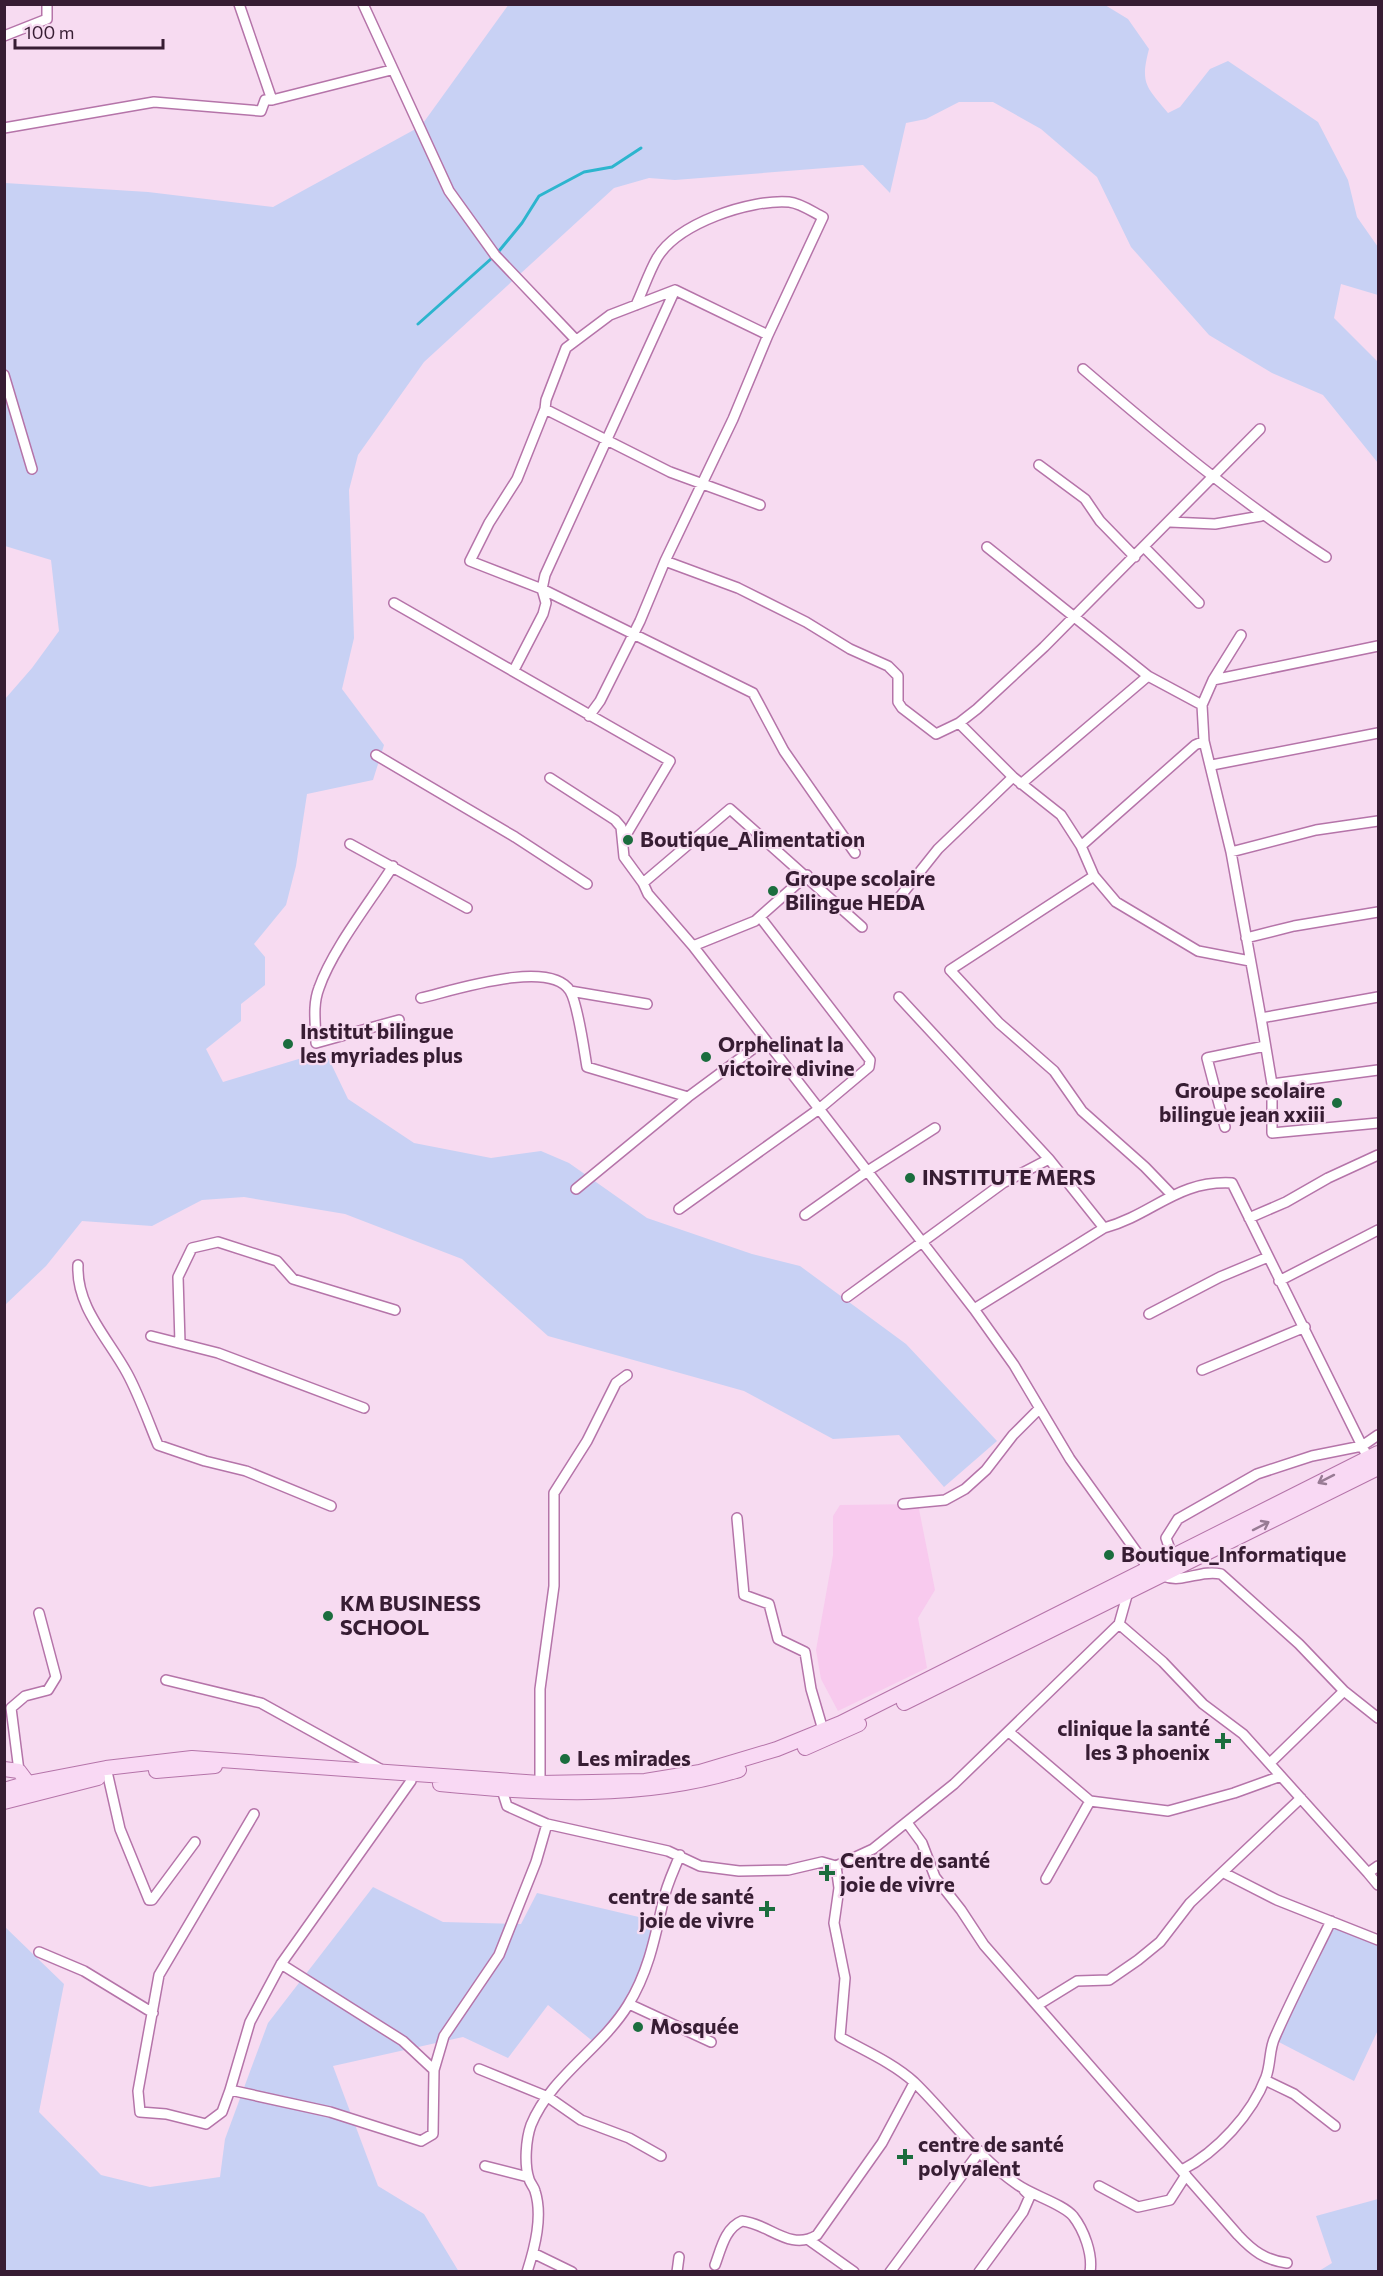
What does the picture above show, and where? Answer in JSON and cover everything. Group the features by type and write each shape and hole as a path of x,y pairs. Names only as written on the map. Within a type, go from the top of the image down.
{"main road":[{"path":"4,1790 106,1768 192,1758 337,1771 502,1790 589,1792 656,1790 709,1779 783,1757 840,1734 1128,1592 1156,1575 1173,1558 1370,1452"},
{"path":"4,1802 108,1776 216,1766 384,1771 540,1783 645,1781 700,1772 777,1749 823,1730 1156,1575 1378,1468"},
{"path":"4,1769 20,1771 28,1783"}],"street":[{"path":"4,36 47,19 47,4"},
{"path":"239,4 272,100"},
{"path":"363,4 391,70 449,191 495,255 576,340"},
{"path":"4,128 154,102 261,111 266,100 391,70"},
{"path":"589,716 600,701 633,633 700,484 738,409 768,335 823,217 792,202 764,202 715,217 682,231 658,257 636,305"},
{"path":"514,669 543,614 546,603 542,589 568,522 675,290"},
{"path":"768,335 675,290 610,315 576,340 566,348 546,400 545,410 517,479 489,523 470,561 542,589 753,693 784,752 855,853"},
{"path":"1083,369 1261,516 1326,557"},
{"path":"4,375 32,469"},
{"path":"545,410 700,484 760,505"},
{"path":"664,561 738,588 806,622 850,649 888,666 898,676 898,702 932,733 940,734 958,723 1001,688 1074,618 1260,429"},
{"path":"1039,465 1085,499 1100,521 1135,557"},
{"path":"1170,522 1215,524 1261,516"},
{"path":"987,547 1148,676 1202,705"},
{"path":"1144,547 1199,603"},
{"path":"394,603 514,669 589,716 670,761 623,840"},
{"path":"1241,635 1213,681 1202,705 1204,741 1212,765 1231,852 1261,1018 1272,1084 1272,1133 1378,1123"},
{"path":"1213,681 1378,646"},
{"path":"1021,784 1148,676"},
{"path":"958,723 1013,777 1061,815 1081,846 1094,876 1116,902 1198,951 1250,961"},
{"path":"1212,765 1378,733"},
{"path":"1081,846 1195,745 1204,741"},
{"path":"376,755 514,837 587,884"},
{"path":"550,777 615,820 621,827 624,856 648,894 693,946 974,1309 1014,1365 1039,1409 1104,1510 1156,1575 1175,1581 1207,1573 1221,1574 1299,1644 1344,1690 1378,1718"},
{"path":"896,903 938,849 1013,777"},
{"path":"643,884 730,809 807,875 862,927"},
{"path":"1231,852 1316,830 1378,821"},
{"path":"350,844 467,908"},
{"path":"393,867 333,956 318,989 315,1009 316,1043 399,1020"},
{"path":"693,946 760,917 807,875"},
{"path":"1094,876 950,970 999,1023 1054,1071 1082,1111 1145,1167 1172,1195"},
{"path":"1246,938 1294,926 1378,912"},
{"path":"679,1209 819,1109 869,1067 870,1060 760,917"},
{"path":"421,998 531,975 560,981 570,991 587,1067 688,1097"},
{"path":"570,991 647,1004"},
{"path":"898,997 1049,1159 1104,1228"},
{"path":"1261,1018 1378,997"},
{"path":"576,1189 688,1097 765,1040"},
{"path":"1225,1127 1207,1058 1265,1046"},
{"path":"1272,1084 1378,1070"},
{"path":"805,1215 866,1172 935,1128"},
{"path":"1249,1218 1286,1202 1328,1178 1378,1155"},
{"path":"847,1297 1008,1180 1049,1159"},
{"path":"974,1309 1104,1228 1135,1218 1172,1195 1202,1183 1232,1183 1279,1281 1370,1452"},
{"path":"1279,1281 1378,1230"},
{"path":"180,1343 178,1277 192,1248 218,1242 277,1261 293,1279 395,1310"},
{"path":"1149,1314 1220,1277 1268,1257"},
{"path":"78,1265 77,1276 84,1304 127,1374 158,1445 205,1461 246,1471 331,1506"},
{"path":"1202,1370 1305,1327"},
{"path":"151,1336 218,1353 364,1408"},
{"path":"540,1783 540,1689 554,1586 554,1493 587,1441 616,1383 627,1375"},
{"path":"903,1504 945,1500 965,1489 986,1470 1012,1435 1039,1409"},
{"path":"1370,1452 1378,1435"},
{"path":"1173,1558 1166,1538 1178,1519 1257,1474 1312,1456 1370,1452"},
{"path":"738,1518 744,1595 769,1604 778,1639 805,1652 811,1689 823,1730"},
{"path":"502,1790 507,1806 547,1824 680,1855 700,1866 739,1871 788,1870 822,1862 836,1866 873,1849 908,1824 954,1785 1119,1624 1128,1592"},
{"path":"20,1771 11,1708 25,1696 48,1690 56,1677 39,1613"},
{"path":"1119,1624 1163,1662 1203,1704 1243,1734 1378,1885"},
{"path":"166,1680 261,1704 384,1771"},
{"path":"1270,1763 1344,1690"},
{"path":"1009,1732 1090,1802 1168,1811 1234,1793 1281,1776"},
{"path":"108,1776 120,1829 149,1900 152,1900 195,1842"},
{"path":"254,1814 159,1975 138,2091 141,2112 166,2114 206,2124 222,2112 250,2022 281,1964 411,1781"},
{"path":"1038,2005 1077,1981 1113,1977 1160,1942 1190,1903 1301,1798"},
{"path":"1046,1879 1090,1802"},
{"path":"230,2090 330,2112 421,2141 433,2134 434,2070 444,2036 499,1955 536,1862 547,1824"},
{"path":"908,1824 922,1843 935,1877 961,1910 984,1945 1254,2252 1273,2261 1287,2263"},
{"path":"527,2271 533,2253 538,2222 535,2191 528,2177 527,2138 538,2109 629,2004 644,1975 660,1922 663,1901 680,1855"},
{"path":"836,1866 839,1888 834,1923 845,1978 840,2037 899,2069 980,2151 1030,2196 1023,2212 980,2271"},
{"path":"1368,1873 1378,1866"},
{"path":"1224,1873 1277,1900 1378,1940"},
{"path":"1099,2186 1137,2207 1170,2200 1184,2172 1214,2149 1252,2104 1265,2080 1273,2040 1331,1921"},
{"path":"39,1952 84,1971 153,2013"},
{"path":"281,1964 403,2041 434,2070"},
{"path":"629,2004 711,2042"},
{"path":"479,2069 548,2097 581,2120 629,2138 661,2156"},
{"path":"1265,2080 1294,2094 1335,2126"},
{"path":"809,2240 816,2235 882,2144 914,2083"},
{"path":"890,2271 980,2151"},
{"path":"485,2166 528,2177"},
{"path":"1021,2187 1072,2214 1085,2236 1091,2264 1089,2271"},
{"path":"715,2265 725,2237 733,2225 742,2221 780,2237 809,2240 854,2271"},
{"path":"533,2253 572,2271"},
{"path":"677,2271 679,2257"}],"shaded area":[{"path":"509,4 1105,5 1128,19 1149,49 1145,78 1154,97 1168,113 1180,107 1210,69 1228,61 1318,122 1348,180 1357,217 1378,247 1378,295 1341,284 1334,318 1378,362 1378,463 1323,395 1272,373 1209,335 1131,247 1097,177 1041,129 993,102 959,102 926,119 906,123 890,193 863,165 675,180 649,178 614,188 424,362 358,455 349,490 354,638 342,689 384,745 373,780 307,794 296,866 286,905 254,944 265,957 265,985 241,1004 241,1021 206,1049 223,1082 325,1051 348,1099 414,1143 491,1158 541,1151 569,1163 647,1218 752,1254 800,1266 906,1344 997,1441 944,1487 899,1435 833,1439 744,1391 548,1336 462,1259 345,1214 244,1197 202,1200 152,1226 82,1221 46,1266 5,1305 5,699 32,668 59,631 51,560 5,546 5,183 148,192 273,207 421,126"},
{"path":"918,1504 935,1590 918,1618 927,1668 838,1711 821,1679 816,1650 833,1555 833,1516 840,1505"},
{"path":"373,1887 443,1922 521,1924 537,1893 660,1922 644,1975 595,2043 548,2005 508,2058 463,2037 333,2066 378,2186 424,2214 459,2272 5,2271 4,1926 64,1984 39,2112 101,2175 150,2187 220,2177 225,2139 268,2023"},
{"path":"1331,1921 1378,1940 1378,2030 1354,2081 1273,2039"},
{"path":"1378,2199 1378,2271 1319,2271 1332,2263 1316,2216"}],"waterway":[{"path":"499,251 522,223 539,196 584,172 612,167 641,148"},
{"path":"418,324 492,258"}],"place":[{"name":"Boutique_Alimentation","path":"628,840"},
{"name":"Groupe scolaire Bilingue HEDA","path":"773,891"},
{"name":"Institut bilingue les myriades plus","path":"288,1044"},
{"name":"Orphelinat la victoire divine","path":"706,1057"},
{"name":"Groupe scolaire bilingue jean xxiii","path":"1337,1103"},
{"name":"INSTITUTE MERS","path":"910,1178"},
{"name":"Boutique_Informatique","path":"1109,1555"},
{"name":"KM BUSINESS SCHOOL","path":"328,1616"},
{"name":"clinique la santé les 3 phoenix","path":"1223,1741"},
{"name":"Les mirades","path":"565,1759"},
{"name":"Centre de santé joie de vivre","path":"827,1873"},
{"name":"centre de santé joie de vivre","path":"767,1909"},
{"name":"Mosquée","path":"638,2027"},
{"name":"centre de santé polyvalent","path":"905,2157"}]}
